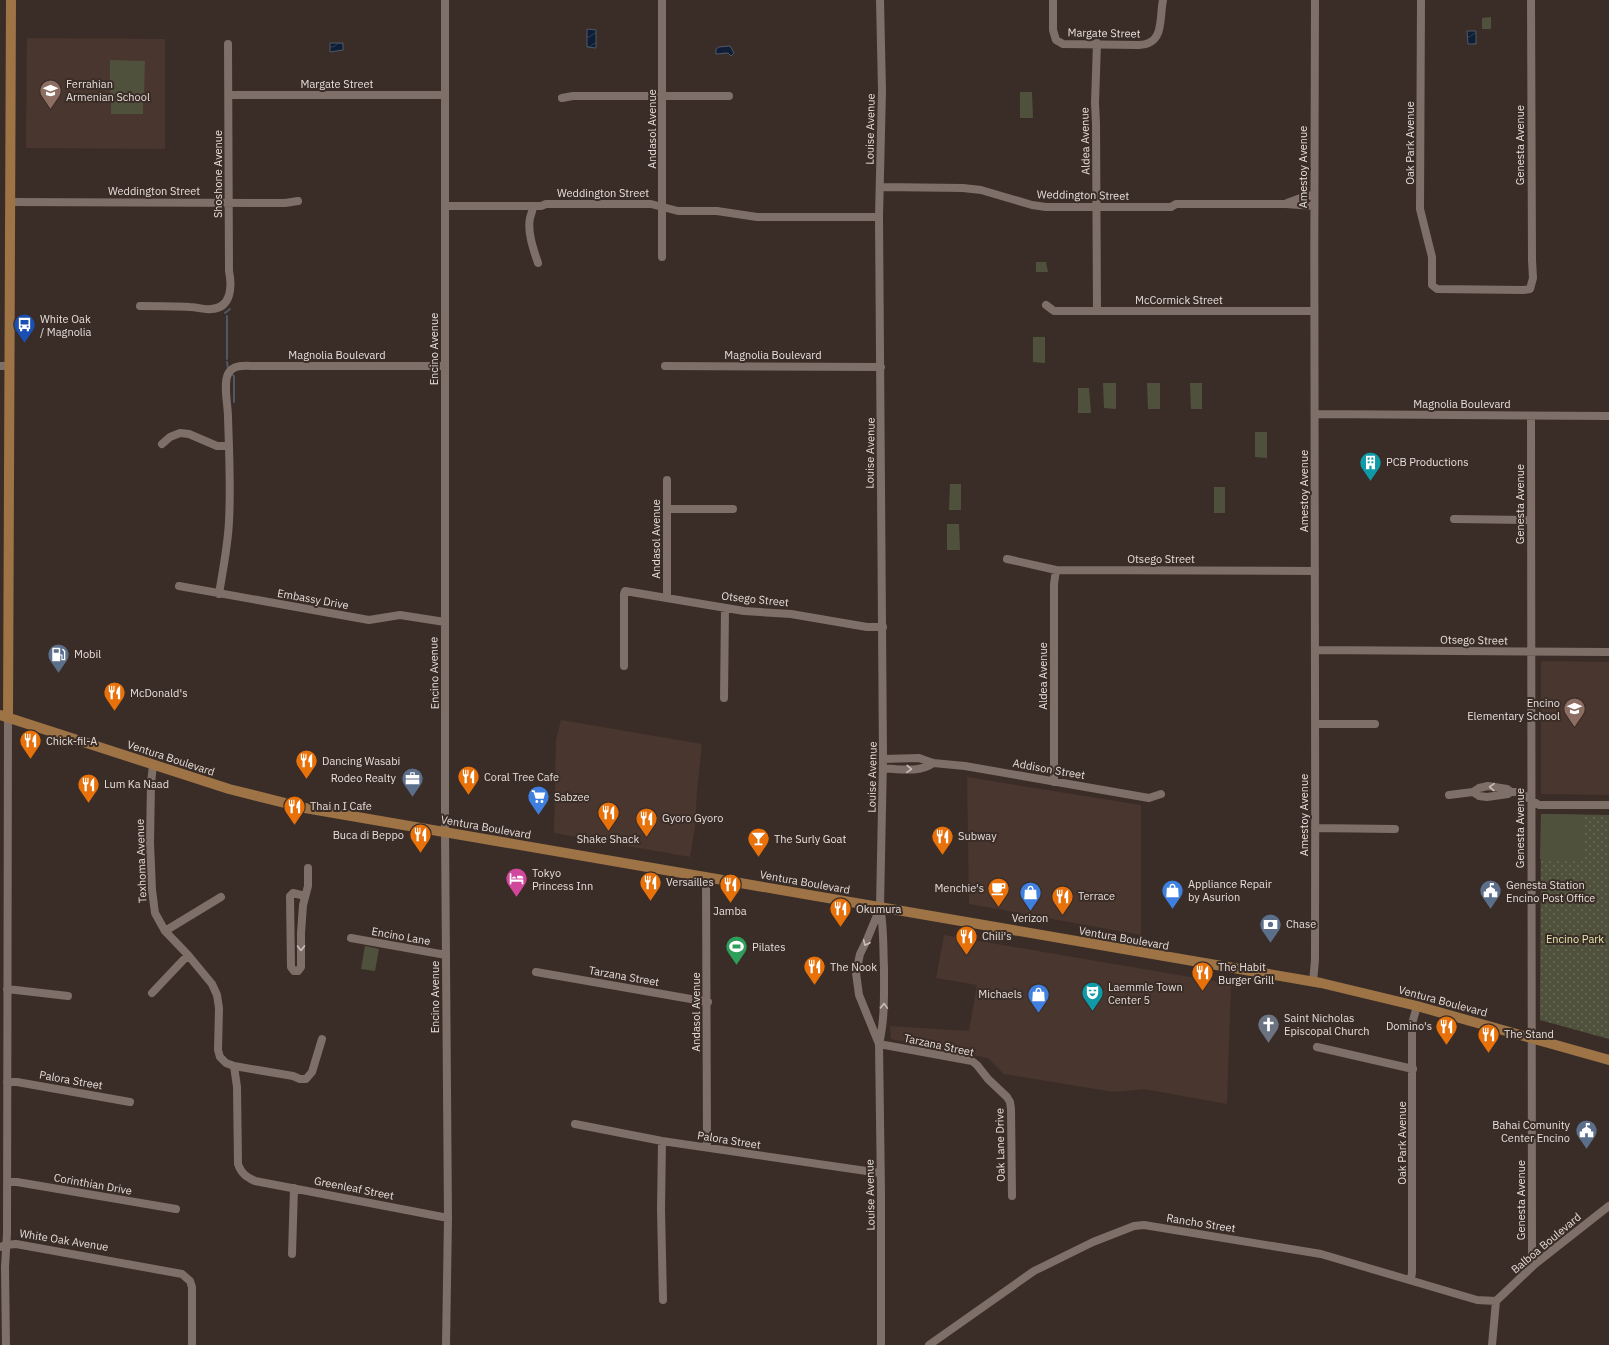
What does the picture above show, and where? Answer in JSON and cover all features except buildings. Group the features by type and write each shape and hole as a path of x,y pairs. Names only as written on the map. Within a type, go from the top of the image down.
{"main road":[{"name":"White Oak Avenue","path":"4,717 5,366 10,202 11,0"},
{"name":"Ventura Boulevard","path":"4,717 229,789 268,800 1313,982 1417,1006 1609,1060"}],"street":[{"name":"Encino Avenue","path":"445,0 445,832 448,1218 446,1345"},
{"name":"Andasol Avenue","path":"662,0 662,258"},
{"name":"Louise Avenue","path":"880,0 882,90 880,187 882,367 881,500 884,759 880,907 884,924 884,981 882,1029 879,1044 881,1345"},
{"name":"Margate Street","path":"1053,0 1053,30 1056,40 1063,44 1097,43 1139,45 1152,42 1160,31 1160,12 1163,0"},
{"name":"Amestoy Avenue","path":"1313,982 1315,960 1316,724 1314,414 1315,0"},
{"name":"Oak Park Avenue","path":"1421,0 1420,209 1432,257 1432,285 1436,289 1530,289"},
{"name":"Genesta Avenue","path":"1530,289 1534,278 1532,260 1531,0"},
{"name":"Aldea Avenue","path":"1097,43 1095,103 1097,311"},
{"name":"Shoshone Avenue","path":"140,306 194,307 211,309 219,308 225,304 229,297 231,288 229,271 228,44"},
{"name":"Margate Street","path":"229,95 444,95"},
{"path":"562,98 573,96 729,96"},
{"name":"Weddington Street","path":"880,187 963,188 980,190 1032,205 1046,207 1171,207 1176,204 1286,204 1314,206"},
{"name":"Weddington Street","path":"1286,204 1300,198 1314,195"},
{"name":"Weddington Street","path":"10,202 285,203 298,201"},
{"name":"Weddington Street","path":"445,206 651,204 678,211 717,211 757,216 880,217"},
{"path":"529,206 533,213 530,218 531,243 538,263"},
{"name":"McCormick Street","path":"1046,305 1054,311 1314,310"},
{"name":"Magnolia Boulevard","path":"229,446 226,377 230,370 236,367 444,366"},
{"name":"Magnolia Boulevard","path":"665,366 882,367"},
{"name":"Magnolia Boulevard","path":"1314,414 1609,416"},
{"name":"Genesta Avenue","path":"1531,416 1532,1259 1535,1264"},
{"path":"162,444 170,437 180,433 189,434 217,446 229,446 229,520 219,594"},
{"name":"Andasol Avenue","path":"667,480 667,597"},
{"path":"667,509 733,509"},
{"path":"1454,520 1531,520"},
{"name":"Otsego Street","path":"1008,559 1056,570 1315,571"},
{"name":"Aldea Avenue","path":"1054,782 1054,584 1056,570"},
{"name":"Embassy Drive","path":"178,586 369,620 400,615 445,622"},
{"name":"Otsego Street","path":"624,666 625,591 754,613 791,614 867,627 883,628"},
{"path":"724,698 725,608"},
{"name":"Otsego Street","path":"1315,650 1609,652"},
{"name":"White Oak Avenue","path":"4,717 4,955 7,989 4,1045 7,1082 3,1146 7,1182 3,1246 16,1244 182,1274 190,1281 192,1287 192,1345"},
{"path":"1316,724 1375,724"},
{"name":"Addison Street","path":"884,759 918,758 933,763 965,766 1149,798 1162,794"},
{"name":"Addison Street","path":"884,768 917,769 928,767 933,763"},
{"name":"Texhoma Avenue","path":"153,765 150,838 152,902 155,913 165,931 188,955 212,984 219,1008 218,1050 220,1057 226,1063 234,1066"},
{"path":"1449,795 1473,792 1479,788 1488,786 1507,789 1511,792 1519,792 1539,805 1609,805"},
{"path":"1315,828 1395,829"},
{"path":"305,896 293,893 291,894 291,967 294,971 298,971 301,967 301,932 303,905 308,886 308,868"},
{"name":"Andasol Avenue","path":"706,877 708,1002 707,1147"},
{"path":"165,931 221,897"},
{"name":"Louise Avenue","path":"879,1044 859,995 856,973 860,954 880,907"},
{"path":"291,932 301,932"},
{"name":"Encino Lane","path":"351,938 446,955"},
{"path":"152,993 188,955"},
{"name":"Tarzana Street","path":"536,972 708,1002"},
{"path":"7,989 68,996"},
{"name":"Oak Park Avenue","path":"1411,1280 1412,1024 1417,1006"},
{"path":"234,1066 306,1079 309,1078 312,1072 322,1039"},
{"name":"Tarzana Street","path":"879,1044 972,1061 988,1079"},
{"path":"1317,1047 1413,1070"},
{"name":"Greenleaf Street","path":"234,1066 238,1164 241,1172 247,1178 255,1181 448,1218"},
{"name":"Oak Lane Drive","path":"988,1079 1004,1093 1010,1102 1012,1196"},
{"name":"Palora Street","path":"7,1082 17,1082 130,1102"},
{"name":"Palora Street","path":"575,1124 662,1141 880,1173"},
{"path":"662,1141 661,1209 663,1300"},
{"name":"Corinthian Drive","path":"7,1182 17,1182 176,1209"},
{"path":"292,1254 294,1188"},
{"name":"Balboa Boulevard","path":"1496,1301 1535,1264 1609,1206"},
{"name":"Rancho Street","path":"928,1345 1034,1271 1093,1242 1134,1226 1144,1224 1322,1254 1477,1300 1496,1301"},
{"path":"3,1246 2,1267 6,1345"},
{"path":"1492,1345 1496,1301"}],"shaded area":[{"path":"27,38 165,39 165,149 26,148"},
{"name":"Encino Elementary School","path":"1543,661 1609,662 1609,795 1541,794 1541,663"},
{"path":"561,720 702,744 695,827 690,857 554,833 556,740"},
{"path":"967,777 1141,805 1141,935 969,904"},
{"path":"944,935 1231,984 1227,1104 1144,1089 1114,1092 1004,1074 988,1058 891,1039 890,1026 969,1031 977,985 936,978"}],"green space":[{"path":"1491,17 1491,29 1482,29 1482,18"},
{"path":"110,60 145,61 144,95 110,95"},
{"path":"1020,92 1032,92 1033,118 1020,118"},
{"path":"111,96 143,96 143,114 111,114"},
{"path":"1036,262 1047,262 1048,272 1036,272"},
{"path":"1033,337 1045,337 1045,363 1033,362"},
{"path":"1103,383 1116,383 1116,409 1104,408"},
{"path":"1147,383 1160,383 1160,409 1148,409"},
{"path":"1190,383 1202,383 1202,409 1191,409"},
{"path":"1078,388 1089,388 1091,413 1078,413"},
{"path":"1255,432 1267,432 1267,458 1255,457"},
{"path":"950,484 961,484 961,510 949,510"},
{"path":"1214,487 1225,487 1225,513 1214,513"},
{"path":"947,524 959,524 960,550 947,550"},
{"name":"Encino Park","path":"1541,814 1609,815 1609,1039 1540,1020"},
{"path":"1541,814 1583,815 1583,859 1540,859"},
{"path":"365,946 379,949 375,971 361,969"}],"water":[{"path":"587,29 596,30 596,48 587,47"},
{"path":"1467,31 1476,31 1476,44 1468,44"},
{"path":"330,43 343,43 343,50 330,52"},
{"path":"730,46 734,53 731,56 728,53 716,54 716,49 719,47"}],"waterway":[{"path":"225,313 230,309"},
{"path":"227,316 227,359"},
{"path":"227,362 228,369"},
{"path":"231,374 234,376 234,402"}],"place":[{"name":"Ferrahian Armenian School","path":"51,110"},
{"name":"White Oak / Magnolia","path":"25,344"},
{"name":"PCB Productions","path":"1370,482"},
{"name":"Mobil","path":"59,674"},
{"name":"McDonald's","path":"114,712"},
{"name":"Encino Elementary School","path":"1575,728"},
{"name":"Chick-fil-A","path":"30,760"},
{"name":"Dancing Wasabi","path":"307,780"},
{"name":"Coral Tree Cafe","path":"468,796"},
{"name":"Rodeo Realty","path":"412,798"},
{"name":"Lum Ka Naad","path":"89,804"},
{"name":"Sabzee","path":"538,816"},
{"name":"Thai n I Cafe","path":"295,826"},
{"name":"Shake Shack","path":"608,832"},
{"name":"Gyoro Gyoro","path":"647,838"},
{"name":"Buca di Beppo","path":"420,854"},
{"name":"Subway","path":"943,856"},
{"name":"The Surly Goat","path":"758,858"},
{"name":"Tokyo Princess Inn","path":"516,898"},
{"name":"Versailles","path":"650,902"},
{"name":"Jamba","path":"730,904"},
{"name":"Menchie's","path":"999,908"},
{"name":"Appliance Repair by Asurion","path":"1172,910"},
{"name":"Genesta Station Encino Post Office","path":"1491,910"},
{"name":"Verizon","path":"1030,912"},
{"name":"Terrace","path":"1062,916"},
{"name":"Okumura","path":"841,928"},
{"name":"Chase","path":"1271,944"},
{"name":"Chili's","path":"967,956"},
{"name":"Pilates","path":"737,966"},
{"name":"The Nook","path":"815,986"},
{"name":"The Habit Burger Grill","path":"1203,992"},
{"name":"Laemmle Town Center 5","path":"1092,1012"},
{"name":"Michaels","path":"1038,1014"},
{"name":"Saint Nicholas Episcopal Church","path":"1269,1044"},
{"name":"Domino's","path":"1447,1046"},
{"name":"The Stand","path":"1489,1054"},
{"name":"Bahai Comunity Center Encino","path":"1586,1150"}]}
